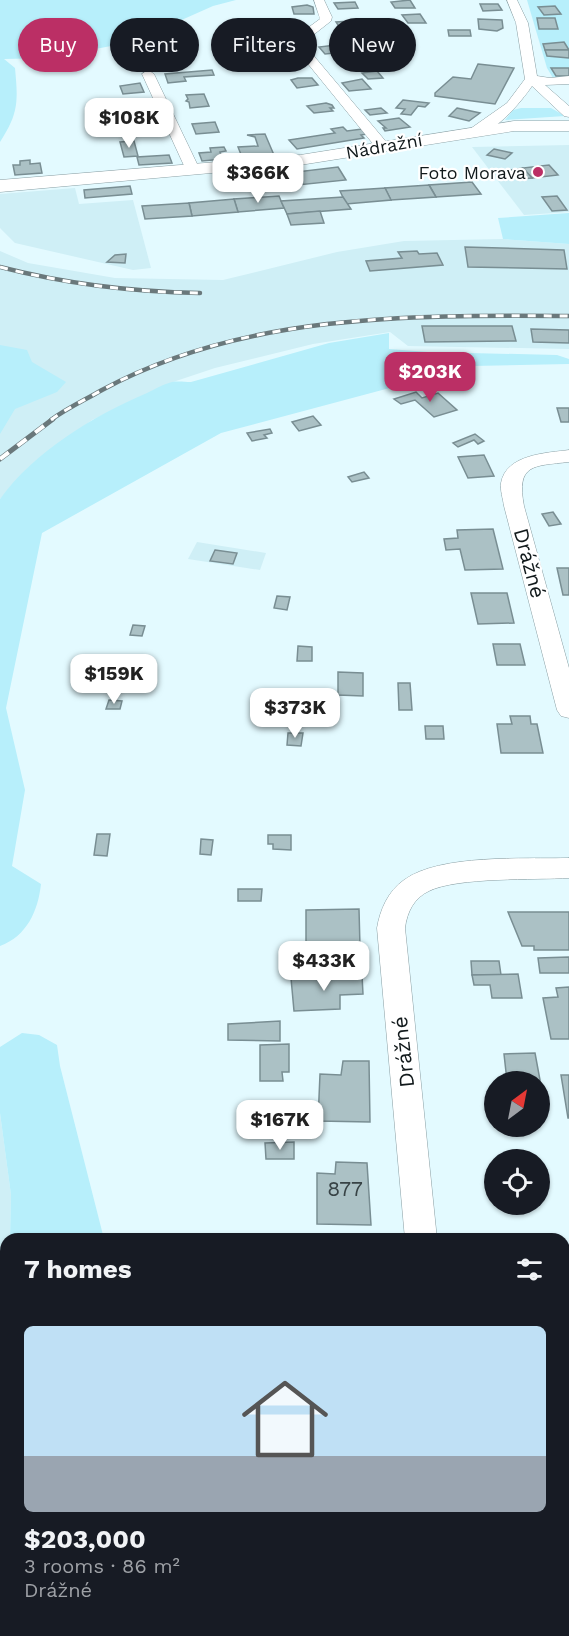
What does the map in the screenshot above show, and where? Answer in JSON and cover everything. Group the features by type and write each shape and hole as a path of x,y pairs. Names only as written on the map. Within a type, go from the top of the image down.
{"main road":[{"path":"475,132 524,125 569,126"},
{"name":"Nádražní","path":"0,186 300,160 475,132"}],"street":[{"path":"319,0 326,17 325,21 297,43 383,147"},
{"path":"515,1 522,23 531,79 569,113"},
{"path":"148,74 193,170"},
{"path":"531,79 569,80"},
{"name":"Nádražní","path":"475,132 512,106 531,79"},
{"name":"Drážné","path":"569,456 530,463 515,473 511,481 514,506 569,710"},
{"name":"Drážné","path":"420,1233 391,928 392,912 404,896 420,883 446,875 569,868"}],"shaded area":[{"path":"0,0 236,0 213,6 186,18 110,18 110,46 98,48 98,18 18,18 18,59 4,59 15,68 16,106 11,123 0,142"},
{"path":"527,0 569,0 569,77 553,78 547,68"},
{"path":"551,108 565,116 505,120 513,110"},
{"path":"569,145 569,212 524,215 472,147"},
{"path":"75,188 79,204 133,200 151,268 133,270 15,243 0,228 0,194"},
{"path":"569,213 569,244 503,239 498,218"},
{"path":"503,239 569,244 569,349 408,346 390,332 313,344 215,368 173,382 92,420 28,468 0,499 0,251 28,263 115,278 223,280 337,252 404,241"},
{"path":"389,333 389,349 557,355 569,359 569,364 472,366 221,433 42,533 6,708 25,790 12,866 41,884 34,913 24,929 9,942 0,946 0,499 30,465 66,437 106,413 163,385 174,382 191,382 329,343"},
{"path":"0,345 27,350 32,362 66,382 57,392 15,409 0,434"},
{"path":"197,542 266,553 260,570 188,559"},
{"path":"22,1033 39,1035 57,1045 60,1066 102,1233 10,1233 11,1195 0,1113 0,1047"},
{"path":"0,1113 11,1195 10,1233 0,1233"}],"building":[{"path":"410,0 415,8 395,8 391,2"},
{"path":"355,2 358,8 338,9 334,3"},
{"path":"480,4 498,4 502,10 483,11"},
{"path":"307,5 313,7 314,14 294,14 292,7"},
{"path":"555,6 561,14 544,15 538,7"},
{"path":"420,14 426,23 416,23 416,18 404,18 402,15"},
{"path":"537,18 555,18 558,29 539,29"},
{"path":"478,19 502,20 503,28 497,31 479,29"},
{"path":"448,30 470,30 471,36 449,36"},
{"path":"564,42 569,50 545,50 543,44"},
{"path":"329,46 329,54 325,54 319,47"},
{"path":"545,50 569,50 569,58 547,56"},
{"path":"478,64 514,68 495,104 435,96 435,93 453,77 471,79"},
{"path":"551,68 569,68 569,76 556,76"},
{"path":"211,70 214,75 184,77 186,81 168,83 165,74 199,72"},
{"path":"378,72 383,78 368,79 362,73"},
{"path":"312,78 318,85 297,88 291,80"},
{"path":"362,79 371,89 349,91 342,83"},
{"path":"140,83 144,92 123,94 120,86"},
{"path":"204,94 209,106 190,108 186,95"},
{"path":"403,100 429,103 425,107 418,106 411,115 401,114 405,109 396,108"},
{"path":"326,103 332,105 334,108 330,108 333,111 314,113 307,106"},
{"path":"381,108 387,113 370,115 365,110"},
{"path":"457,108 480,113 469,121 449,116"},
{"path":"399,118 410,127 385,131 383,128 386,128 378,121"},
{"path":"215,122 219,132 196,134 192,124"},
{"path":"343,127 347,131 362,129 367,134 361,135 364,138 297,149 289,140 335,133 331,129"},
{"path":"265,134 274,155 242,157 238,147 258,146 255,137 247,135"},
{"path":"134,141 138,156 124,157 120,142"},
{"path":"224,147 226,151 220,152 223,159 202,161 199,153 211,152 210,148"},
{"path":"494,149 512,153 505,159 487,155"},
{"path":"169,155 172,163 139,165 137,157"},
{"path":"30,160 30,164 40,163 42,173 15,175 13,165 20,165 20,161"},
{"path":"549,165 558,175 532,178 523,168"},
{"path":"338,167 346,180 278,187 271,175"},
{"path":"523,168 532,178 519,179 510,170"},
{"path":"472,182 481,194 436,197 429,185"},
{"path":"429,185 436,197 391,200 385,188"},
{"path":"130,186 132,194 85,198 84,190"},
{"path":"385,188 391,200 346,204 340,191"},
{"path":"279,196 284,208 238,212 234,199"},
{"path":"557,196 567,210 552,211 542,197"},
{"path":"343,197 351,209 287,214 281,201"},
{"path":"234,199 238,212 192,216 189,203"},
{"path":"189,203 192,216 145,219 142,206"},
{"path":"320,211 324,223 291,225 287,214"},
{"path":"465,247 564,250 567,269 468,267"},
{"path":"417,251 419,254 437,253 443,265 370,271 366,261 402,258 398,252"},
{"path":"126,254 125,263 107,262 115,255"},
{"path":"422,326 512,326 516,341 425,342"},
{"path":"531,329 569,330 569,343 533,342"},
{"path":"416,392 422,398 438,393 457,410 434,417 415,400 401,404 394,399"},
{"path":"557,408 569,408 569,422 561,422"},
{"path":"313,416 321,425 299,431 292,422"},
{"path":"270,429 272,433 264,435 267,438 252,441 247,433"},
{"path":"475,434 484,441 478,444 474,440 458,447 453,443"},
{"path":"484,455 494,476 468,478 458,457"},
{"path":"364,472 369,478 352,482 348,477"},
{"path":"553,512 561,524 549,526 542,514"},
{"path":"493,529 503,569 465,570 460,549 446,550 444,539 458,538 457,530"},
{"path":"215,550 237,553 233,564 210,561"},
{"path":"557,568 569,568 569,595 563,595"},
{"path":"471,593 507,593 514,623 478,624"},
{"path":"277,596 290,597 287,610 274,608"},
{"path":"133,625 145,626 142,636 130,635"},
{"path":"493,644 520,644 525,665 497,665"},
{"path":"298,646 312,647 312,661 297,661"},
{"path":"338,672 363,673 363,696 338,695"},
{"path":"398,683 410,683 412,710 399,710"},
{"path":"109,700 122,701 120,709 106,709"},
{"path":"510,716 530,716 531,724 537,724 543,753 501,753 497,724 512,724"},
{"path":"425,726 443,726 444,739 426,739"},
{"path":"288,733 303,733 301,746 287,745"},
{"path":"97,834 110,834 107,856 94,855"},
{"path":"268,835 291,835 291,850 273,849 273,844 268,844"},
{"path":"201,839 213,840 211,855 200,854"},
{"path":"238,889 262,889 261,901 238,901"},
{"path":"359,909 360,947 306,947 306,910"},
{"path":"508,912 569,912 569,950 534,950 534,946 522,946"},
{"path":"569,957 569,973 540,973 538,958"},
{"path":"471,961 499,961 501,975 472,975"},
{"path":"518,974 522,998 492,998 490,985 474,985 472,975"},
{"path":"362,975 363,994 340,995 340,1009 294,1011 291,978"},
{"path":"569,987 569,1039 551,1039 543,998 558,997 556,988"},
{"path":"280,1021 280,1041 228,1040 228,1024"},
{"path":"289,1044 289,1072 282,1072 283,1081 260,1081 260,1045"},
{"path":"535,1053 538,1071 506,1071 504,1054"},
{"path":"343,1061 369,1061 370,1122 318,1121 320,1074 341,1075"},
{"path":"561,1075 569,1075 569,1118 568,1118"},
{"path":"294,1142 294,1159 266,1159 265,1143"},
{"path":"336,1162 367,1163 371,1225 317,1224 317,1173 335,1174"}],"railway":[{"path":"0,267 99,286 200,293"},
{"path":"51,420 102,390 156,365 213,346 271,332 390,319 450,316 569,316"},
{"path":"0,459 53,419"}],"place":[{"name":"Foto Morava","path":"538,172"}]}
